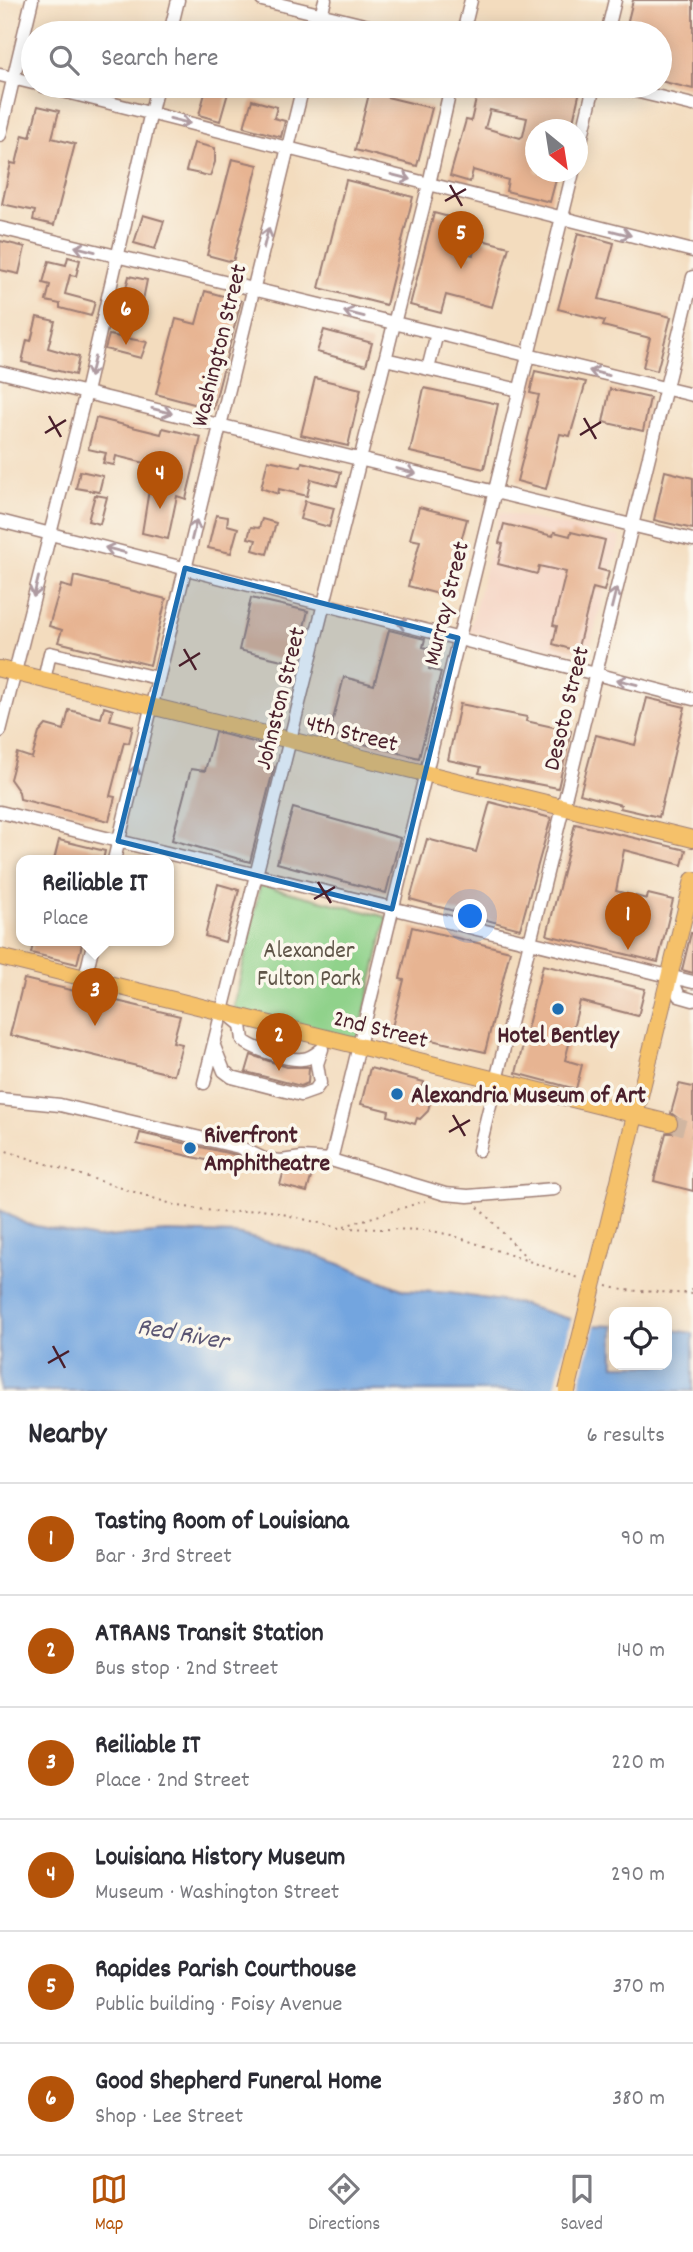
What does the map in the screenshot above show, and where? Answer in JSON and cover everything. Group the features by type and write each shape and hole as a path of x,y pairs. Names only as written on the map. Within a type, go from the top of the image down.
{"main road":[{"name":"4th Street","path":"7,671 693,839"},
{"path":"567,1391 693,880"},
{"name":"2nd Street","path":"0,957 222,1012 328,1044 358,1045 669,1123"}],"street":[{"path":"27,21 32,0"},
{"path":"173,21 178,0"},
{"path":"262,0 349,21"},
{"path":"319,21 324,0"},
{"path":"466,21 471,0"},
{"path":"610,21 615,0"},
{"path":"0,135 21,45"},
{"path":"0,75 21,80"},
{"path":"91,98 693,251"},
{"path":"0,731 7,671 50,533 86,393 155,98"},
{"name":"Washington Street","path":"115,855 300,98"},
{"path":"429,184 448,98"},
{"path":"586,119 591,98"},
{"path":"664,98 693,105"},
{"name":"Murray Street","path":"331,1160 571,182"},
{"name":"Johnston Street","path":"204,1083 429,184"},
{"path":"0,228 693,395"},
{"name":"Desoto Street","path":"479,1150 693,277"},
{"path":"428,369 437,334"},
{"path":"385,359 519,390"},
{"path":"0,372 693,540"},
{"path":"0,521 693,699"},
{"path":"44,680 50,653 157,678"},
{"path":"0,812 693,982"},
{"path":"85,978 93,946"},
{"path":"671,977 679,996 693,1000"},
{"path":"222,1012 235,1018 241,1025 243,1040 252,1047 301,1060 328,1044"},
{"path":"214,1046 220,1064 232,1076 301,1095 315,1090 320,1083 317,1063 328,1044"},
{"path":"0,1099 61,1105 239,1147 264,1159 331,1160 446,1194 468,1196 554,1189"}],"path":[{"path":"0,1149 178,1206 227,1213 262,1209 340,1228 427,1230 451,1235 585,1280"},
{"path":"340,1228 446,1194"},
{"path":"468,1196 531,1263"},
{"path":"597,1283 622,1290 693,1294"},
{"path":"683,1293 693,1289"}],"highlighted area":[{"path":"185,568 458,638 392,909 118,841"}],"shaded area":[{"path":"500,512 621,537 587,656 469,632"}],"green space":[{"name":"Alexander Fulton Park","path":"260,885 387,917 357,1044 233,1012"}],"water":[{"name":"Red River","path":"0,1210 26,1224 96,1238 166,1232 237,1234 317,1255 404,1290 450,1293 520,1304 590,1325 609,1326 609,1370 672,1370 672,1330 693,1333 693,1391 0,1391"}],"pier":[{"path":"572,1316 596,1321 578,1391 554,1391"}],"building":[{"path":"633,0 693,0 693,89 672,84 672,21 628,21"},
{"path":"204,98 227,98 220,121 199,115"},
{"path":"368,98 391,98 432,108 417,166 355,150"},
{"path":"476,98 578,98 574,119 527,119 490,110 485,128 520,138 525,127 525,182 555,182 550,202 506,191 508,180 473,170 470,182 450,176 466,120 471,121"},
{"path":"252,100 277,107 274,118 285,121 281,137 244,127"},
{"path":"38,106 59,111 52,138 75,144 54,225 33,220 35,211 2,204 11,163 16,164 23,135 30,137"},
{"path":"194,143 215,148 215,162 210,176 186,171"},
{"path":"232,159 258,165 233,262 207,255"},
{"path":"346,180 413,197 386,305 319,288"},
{"path":"434,213 464,221 456,250 473,255 478,239 509,247 492,307 446,295 441,313 410,305"},
{"path":"143,215 164,221 155,249 134,243"},
{"path":"578,233 614,243 599,299 671,317 657,371 643,367 650,338 603,326 605,321 558,309"},
{"path":"0,241 25,247 19,274 0,270"},
{"path":"68,257 80,260 76,276 70,275 65,294 95,302 91,316 60,308 60,304 46,301 50,285 43,283 49,261 66,265"},
{"path":"129,276 147,280 141,310 122,305"},
{"path":"205,291 241,301 213,409 156,394 176,319 196,324"},
{"path":"37,317 55,321 48,348 79,357 75,375 22,362 27,340 31,341"},
{"path":"324,330 372,343 366,365 317,352"},
{"path":"109,335 147,342 141,358 105,349"},
{"path":"535,371 586,382 570,436 560,434 546,489 517,481 539,395 530,393"},
{"path":"315,378 361,389 348,446 301,435"},
{"path":"424,388 498,404 484,469 410,452"},
{"path":"610,389 650,398 643,431 603,422"},
{"path":"96,418 161,434 163,428 201,437 186,499 177,496 168,539 142,533 153,465 116,456 114,465 103,463 106,453 88,449"},
{"path":"268,460 301,467 302,462 341,472 337,486 311,479 307,496 279,489 278,494 261,488"},
{"path":"80,471 103,476 99,492 76,488"},
{"path":"665,471 693,478 693,529 654,520"},
{"path":"95,495 107,497 100,524 88,521"},
{"path":"305,501 334,508 329,527 300,519"},
{"path":"419,507 467,519 446,596 408,586 420,541 410,539"},
{"path":"216,515 228,517 227,525 238,528 231,553 208,548"},
{"path":"262,519 276,523 267,554 253,550 256,540 248,538 251,527 259,528"},
{"path":"504,524 553,536 554,532 570,536 571,532 605,540 598,569 609,572 604,591 593,588 577,651 553,644 557,626 553,625 566,572 539,566 537,574 498,564 503,544 499,543"},
{"path":"74,576 166,599 150,665 58,642 62,630 49,626 61,585 72,588"},
{"path":"251,598 308,611 295,663 239,650"},
{"path":"389,630 425,639 423,647 434,650 429,669 441,672 419,758 329,735 344,677 374,685"},
{"path":"647,698 685,707 659,817 620,808 621,805 580,794 596,735 635,745"},
{"path":"460,704 527,717 526,721 571,731 558,788 479,773 481,767 448,760"},
{"path":"104,707 113,710 110,720 133,726 129,743 124,742 110,796 115,797 109,821 20,799 19,792 10,779 17,753 32,758 39,733 46,725 64,730 69,710 101,718"},
{"path":"215,732 269,746 265,765 274,767 250,862 172,840 191,769 205,771"},
{"path":"490,802 551,818 520,929 410,899 427,839 476,852"},
{"path":"293,808 400,838 386,893 277,863"},
{"path":"575,824 686,850 682,865 624,850 616,891 647,899 648,894 673,900 658,962 547,935"},
{"path":"59,840 105,851 104,855 55,855"},
{"path":"218,884 239,890 225,942 205,936"},
{"path":"412,927 510,951 485,1052 391,1031 404,980 400,979"},
{"path":"693,933 693,973 682,970"},
{"path":"33,946 82,946 77,964 31,953"},
{"path":"543,965 645,989 638,1016 580,1001 565,1060 582,1065 576,1089 516,1073"},
{"path":"24,979 180,1016 173,1042 182,1044 174,1075 10,1035"},
{"path":"251,1055 287,1067 309,1067 308,1083 301,1086 246,1072"},
{"name":"Alexandria Museum of Art","path":"370,1068 424,1082 423,1086 428,1088 431,1097 428,1111 420,1119 417,1118 415,1124 388,1116 389,1111 361,1104"},
{"path":"679,1084 693,1087 693,1191 654,1181 666,1133 673,1133 679,1126 679,1119 671,1113"},
{"name":"Riverfront Amphitheatre","path":"140,1133 236,1155 242,1158 240,1168 137,1144"},
{"path":"284,1170 312,1174 307,1192 280,1185"}],"tunnel":[{"path":"669,1123 693,1130"}],"place":[{"name":"Rapides Parish Courthouse","path":"461,269"},
{"name":"Good Shepherd Funeral Home","path":"126,345"},
{"name":"Louisiana History Museum","path":"160,509"},
{"name":"Tasting Room of Louisiana","path":"628,950"},
{"name":"Hotel Bentley","path":"558,1009"},
{"name":"Reiliable IT","path":"95,1026"},
{"name":"ATRANS Transit Station","path":"279,1071"},
{"name":"Alexandria Museum of Art","path":"397,1094"},
{"name":"Riverfront Amphitheatre","path":"190,1148"}]}
